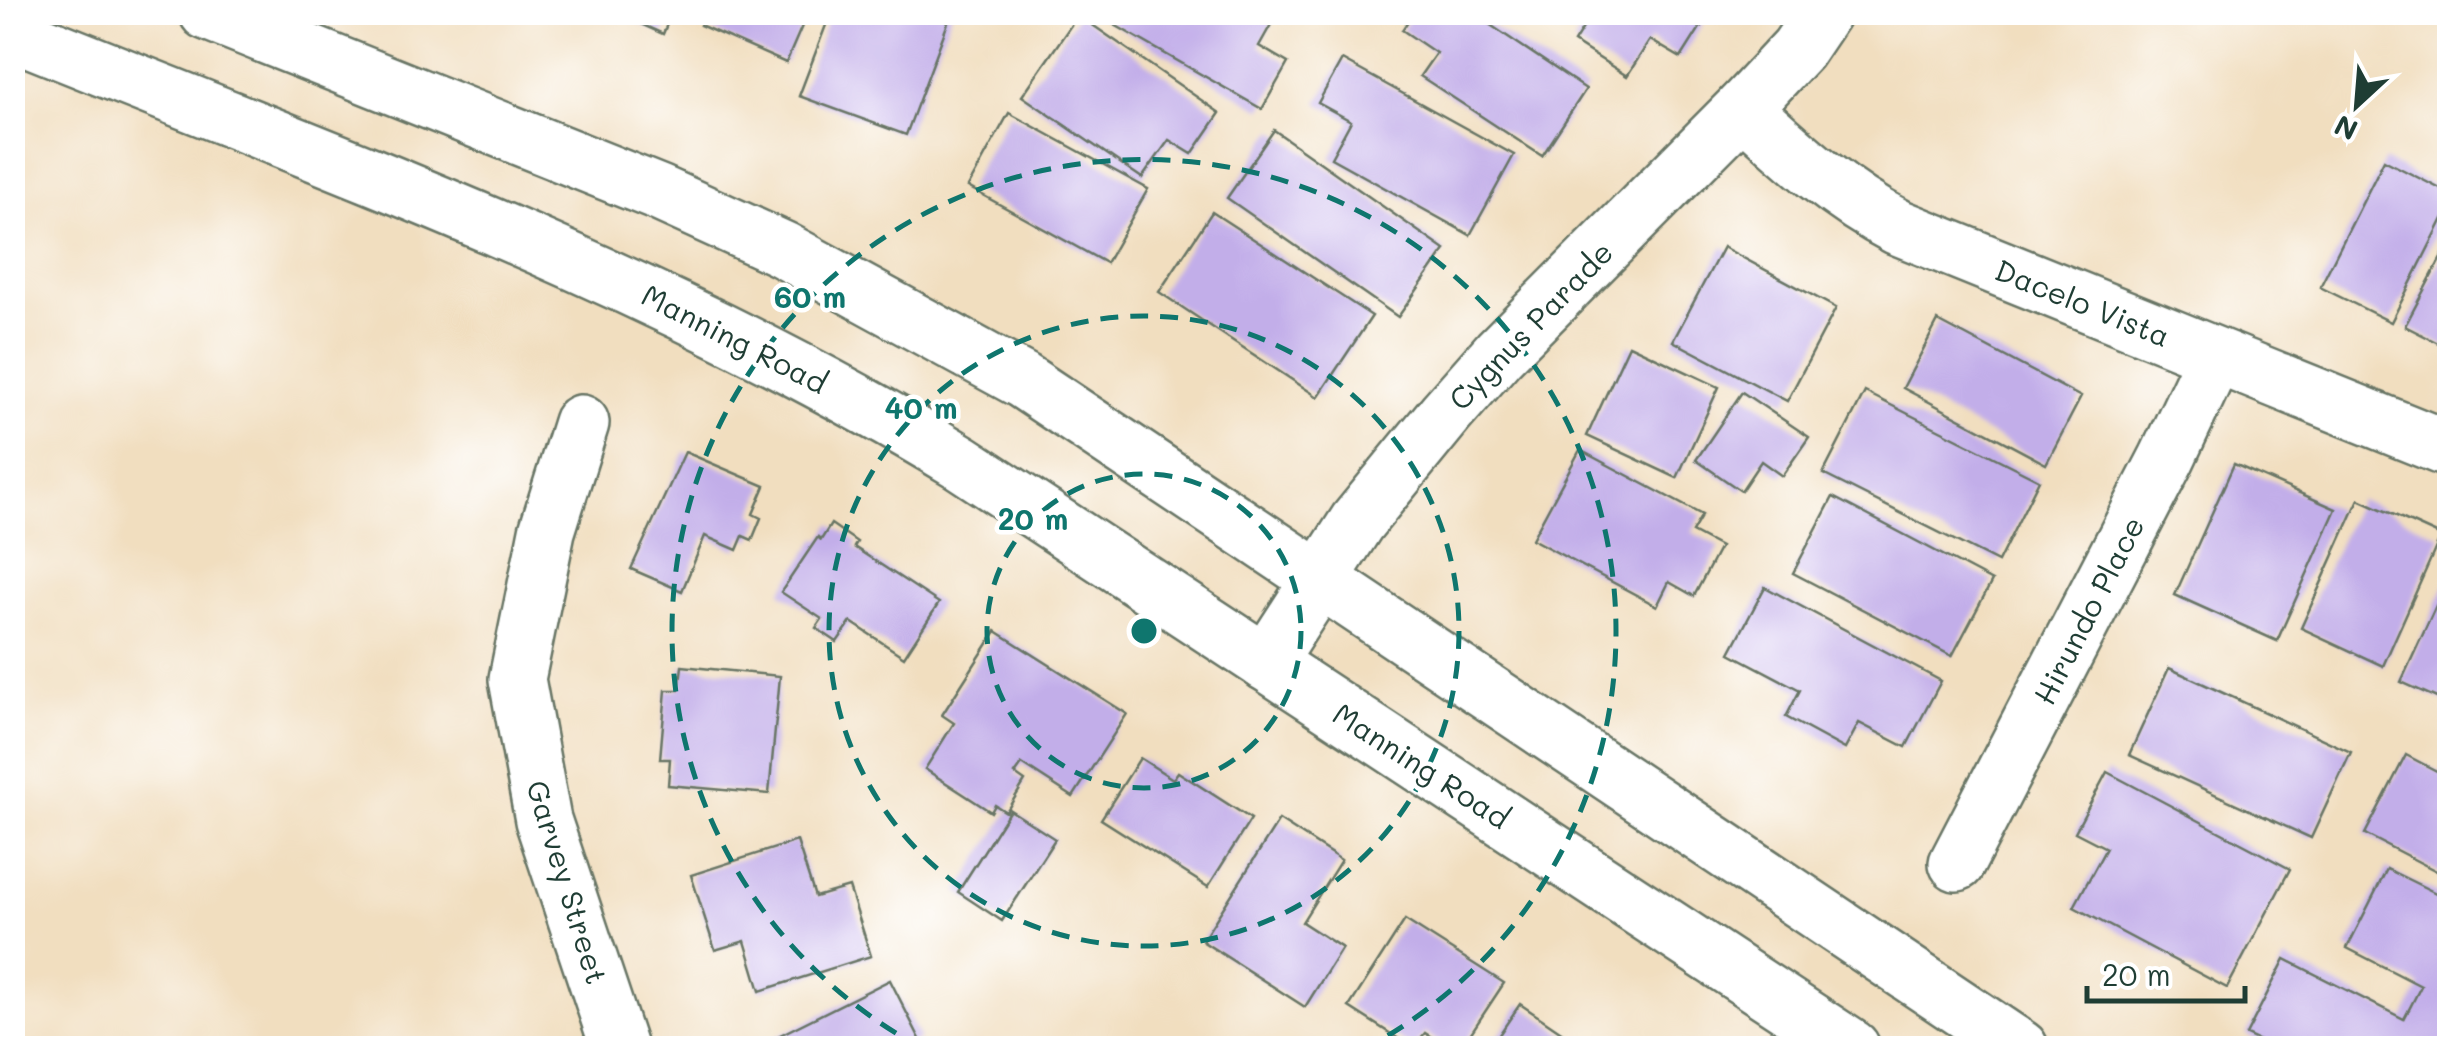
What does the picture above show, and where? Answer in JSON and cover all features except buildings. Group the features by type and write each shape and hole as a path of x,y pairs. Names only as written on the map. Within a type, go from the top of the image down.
{"main road":[{"path":"207,12 659,192 782,249 1022,380 2020,1048"},
{"name":"Cygnus Parade","path":"1266,662 1358,522 1488,365 1743,108 1798,49 1823,12"},
{"name":"Manning Road","path":"12,32 617,280 882,414 961,462 1852,1048"},
{"name":"Dacelo Vista","path":"1743,108 1819,178 1860,208 1898,227 2450,450"},
{"name":"Hirundo Place","path":"1956,863 2215,356"},
{"name":"Garvey Street","path":"582,422 548,531 516,679 543,820 619,1048"}]}
